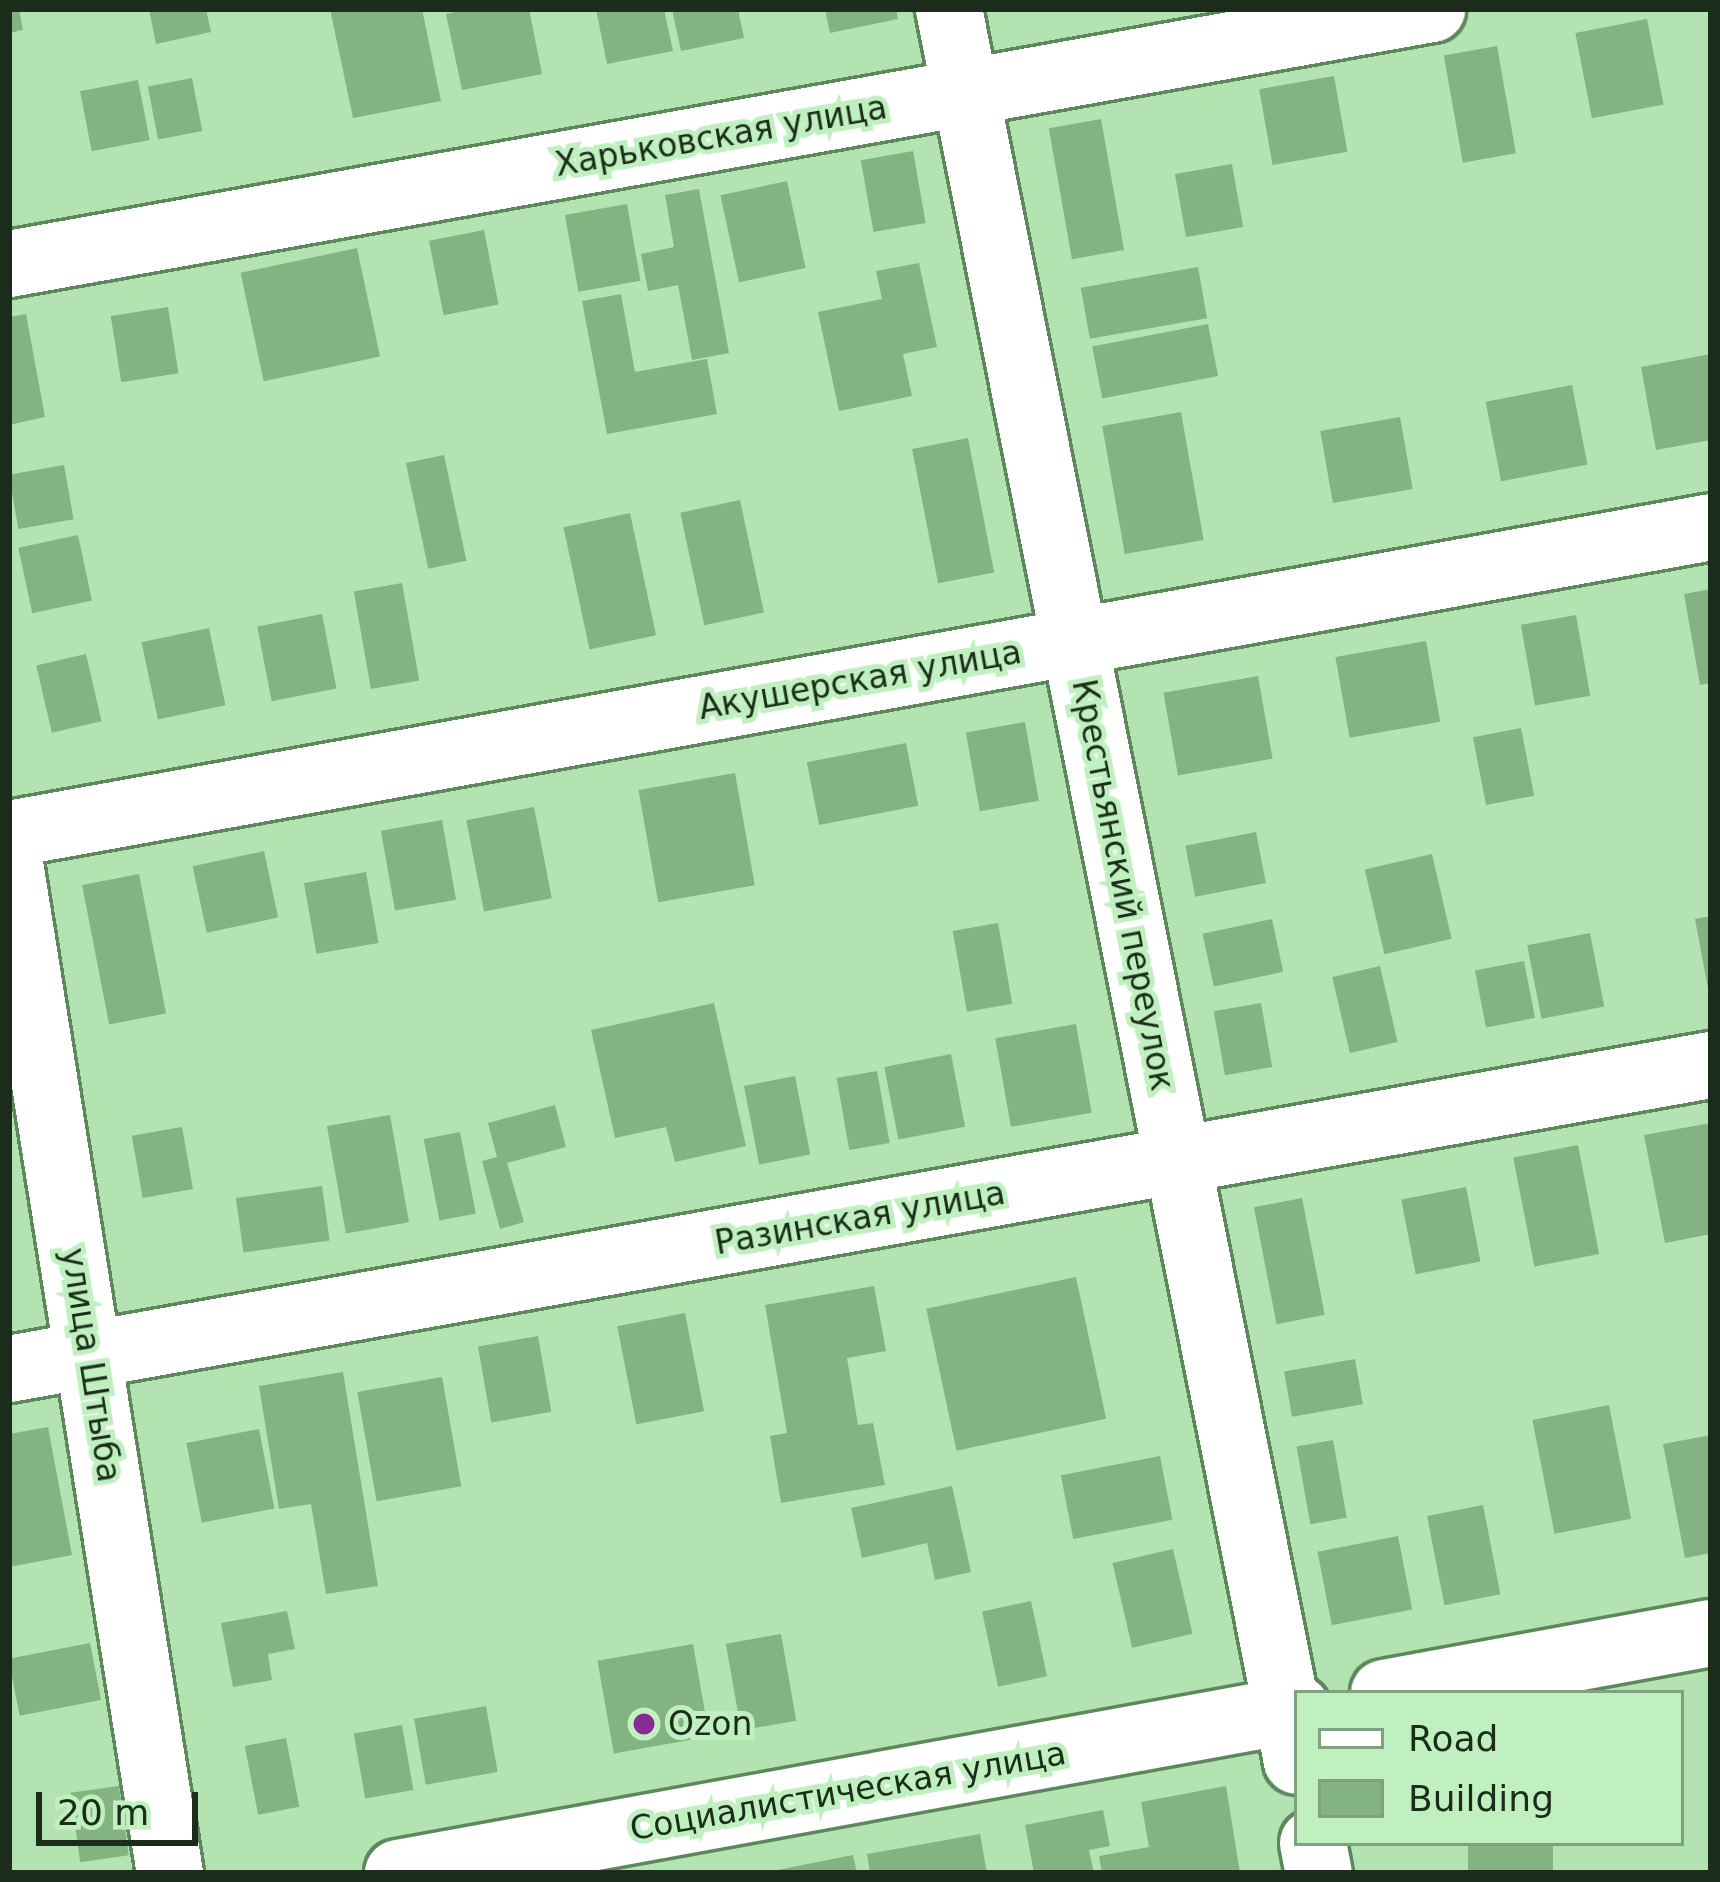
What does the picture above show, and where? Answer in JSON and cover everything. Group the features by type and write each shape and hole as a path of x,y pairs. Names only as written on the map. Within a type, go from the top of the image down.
{"street":[{"name":"Крестьянский переулок","path":"949,9 1294,1727"},
{"name":"Харьковская улица","path":"9,264 1432,9"},
{"name":"Акушерская улица","path":"9,834 1711,527"},
{"name":"улица Штыба","path":"9,857 170,1873"},
{"name":"Разинская улица","path":"9,1370 1711,1065"},
{"path":"1400,1690 1711,1633"},
{"name":"Социалистическая улица","path":"398,1873 1294,1727"}],"building":[{"path":"9,9 19,9 23,30 9,33"},
{"path":"149,9 206,9 211,32 156,44"},
{"path":"330,9 422,9 441,101 353,118"},
{"path":"468,9 529,9 542,74 462,90 446,14"},
{"path":"596,9 664,9 673,51 607,64"},
{"path":"672,9 738,9 744,38 681,51"},
{"path":"825,9 896,9 898,19 830,33"},
{"path":"1647,19 1664,104 1592,118 1575,33"},
{"path":"1497,46 1516,153 1463,163 1444,55"},
{"path":"1334,76 1347,152 1273,165 1259,89"},
{"path":"192,78 202,131 158,140 148,87"},
{"path":"138,80 150,140 92,151 80,91"},
{"path":"1101,119 1124,250 1072,259 1049,128"},
{"path":"913,151 926,223 873,232 861,160"},
{"path":"1232,164 1243,227 1186,237 1175,174"},
{"path":"787,181 806,268 739,282 720,195"},
{"path":"699,189 729,353 692,360 678,285 648,291 641,254 674,247 665,195"},
{"path":"627,204 641,281 579,292 565,215"},
{"path":"484,230 499,305 444,315 429,241"},
{"path":"357,248 380,357 264,381 241,273"},
{"path":"919,263 937,347 903,354 912,396 839,411 818,312 882,299 876,271"},
{"path":"1198,267 1207,318 1090,339 1081,288"},
{"path":"621,294 635,372 707,359 717,414 607,434 582,301"},
{"path":"168,307 178,373 121,382 111,316"},
{"path":"26,314 45,417 9,425 9,317"},
{"path":"1208,324 1218,376 1102,399 1092,347"},
{"path":"1711,354 1711,440 1656,450 1641,367"},
{"path":"1572,385 1587,465 1501,481 1486,402"},
{"path":"1181,412 1204,540 1125,554 1102,426"},
{"path":"1400,417 1413,489 1333,503 1320,431"},
{"path":"968,438 994,572 938,583 912,449"},
{"path":"444,455 466,561 428,569 406,463"},
{"path":"64,465 74,519 18,529 9,475"},
{"path":"740,500 764,612 704,625 680,513"},
{"path":"630,513 656,635 589,649 563,527"},
{"path":"78,535 92,601 32,613 18,548"},
{"path":"402,583 419,680 371,689 354,592"},
{"path":"1711,589 1711,683 1700,685 1684,594"},
{"path":"322,614 337,689 272,701 257,627"},
{"path":"1576,615 1590,696 1535,705 1521,625"},
{"path":"209,628 225,705 158,720 142,642"},
{"path":"1426,641 1440,722 1350,738 1335,657"},
{"path":"86,654 102,721 52,733 36,665"},
{"path":"1258,676 1273,759 1178,775 1163,693"},
{"path":"1025,722 1039,801 980,811 966,732"},
{"path":"1521,728 1534,796 1486,805 1473,737"},
{"path":"906,743 918,806 819,825 807,762"},
{"path":"735,773 755,885 658,902 638,790"},
{"path":"534,807 552,898 484,911 466,820"},
{"path":"442,820 456,900 395,911 381,831"},
{"path":"1256,832 1266,883 1195,897 1185,846"},
{"path":"264,851 278,918 207,933 193,866"},
{"path":"1432,854 1452,939 1384,954 1365,870"},
{"path":"366,872 379,943 316,954 304,883"},
{"path":"139,874 166,1013 109,1024 82,885"},
{"path":"1711,916 1711,994 1709,994 1695,919"},
{"path":"1272,919 1283,972 1214,987 1203,934"},
{"path":"998,923 1012,1004 967,1012 953,931"},
{"path":"1590,933 1604,1007 1541,1019 1527,945"},
{"path":"1524,961 1535,1018 1486,1027 1475,971"},
{"path":"1380,966 1398,1042 1350,1053 1332,977"},
{"path":"714,1003 746,1146 675,1162 666,1127 615,1138 591,1030"},
{"path":"1261,1003 1272,1067 1225,1075 1214,1011"},
{"path":"1076,1024 1092,1113 1011,1127 995,1038"},
{"path":"951,1054 965,1127 898,1140 884,1067"},
{"path":"877,1071 890,1143 849,1150 837,1078"},
{"path":"795,1076 810,1155 759,1164 744,1086"},
{"path":"555,1105 566,1147 507,1163 524,1222 500,1229 482,1161 497,1157 488,1123"},
{"path":"390,1115 409,1222 346,1233 327,1126"},
{"path":"1711,1123 1711,1234 1665,1243 1644,1135"},
{"path":"182,1127 193,1189 143,1198 132,1136"},
{"path":"460,1132 476,1213 440,1221 424,1139"},
{"path":"1578,1145 1599,1254 1534,1267 1513,1158"},
{"path":"322,1186 330,1240 244,1253 236,1198"},
{"path":"1466,1187 1481,1262 1416,1274 1401,1200"},
{"path":"1302,1198 1325,1315 1277,1324 1254,1207"},
{"path":"1076,1277 1106,1419 956,1451 926,1309"},
{"path":"874,1286 886,1351 847,1358 858,1425 873,1423 885,1485 781,1503 770,1436 787,1433 765,1305"},
{"path":"685,1313 704,1411 636,1424 617,1326"},
{"path":"538,1336 551,1412 491,1422 478,1347"},
{"path":"1355,1359 1363,1404 1292,1417 1284,1372"},
{"path":"343,1372 378,1586 326,1594 311,1504 279,1509 259,1386"},
{"path":"442,1377 461,1486 377,1501 357,1392"},
{"path":"1609,1405 1631,1519 1555,1534 1532,1420"},
{"path":"48,1427 72,1555 9,1567 9,1434"},
{"path":"259,1429 274,1509 202,1523 186,1443"},
{"path":"1711,1435 1711,1553 1685,1558 1663,1444"},
{"path":"1333,1440 1347,1518 1310,1524 1297,1446"},
{"path":"1160,1456 1172,1520 1073,1539 1061,1475"},
{"path":"952,1486 971,1572 935,1580 927,1543 862,1558 851,1508"},
{"path":"1483,1505 1500,1594 1444,1605 1427,1516"},
{"path":"1398,1536 1412,1610 1332,1625 1318,1552"},
{"path":"1173,1549 1193,1634 1132,1648 1113,1563"},
{"path":"1031,1601 1047,1676 998,1687 982,1611"},
{"path":"287,1611 295,1649 268,1654 272,1680 233,1687 221,1623"},
{"path":"781,1634 796,1721 741,1730 726,1644"},
{"path":"90,1643 101,1700 20,1716 9,1659"},
{"path":"693,1644 709,1737 614,1753 597,1661"},
{"path":"486,1706 498,1772 426,1785 414,1719"},
{"path":"402,1725 413,1790 365,1799 354,1734"},
{"path":"286,1738 299,1807 258,1815 245,1746"},
{"path":"119,1786 129,1855 80,1862 70,1793"},
{"path":"1226,1786 1240,1873 1102,1873 1099,1856 1149,1847 1141,1802"},
{"path":"1103,1810 1110,1846 1089,1850 1094,1873 1034,1873 1025,1825"},
{"path":"980,1834 987,1873 870,1873 867,1854"},
{"path":"1468,1846 1553,1846 1553,1873 1468,1873"},
{"path":"853,1855 857,1873 772,1873 772,1871"}],"place":[{"name":"Ozon","path":"644,1724"}]}
